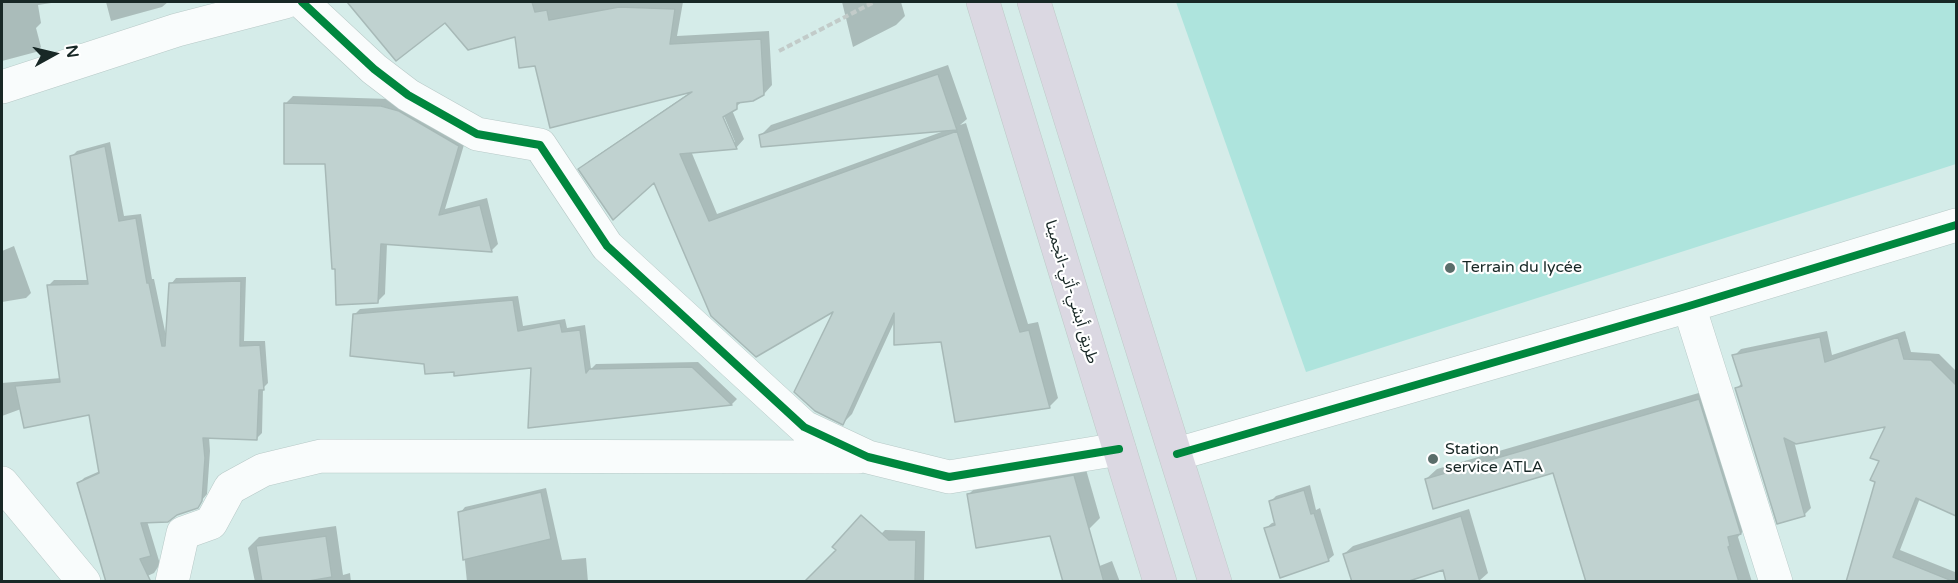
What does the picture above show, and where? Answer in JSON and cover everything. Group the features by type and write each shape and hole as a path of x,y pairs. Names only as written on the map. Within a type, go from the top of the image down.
{"highway":[{"name":"طريق أبشي-أتي-انجمينا","path":"983,2 1160,582"},
{"path":"1035,2 1215,582"}],"street":[{"path":"2,87 177,30 285,2"},
{"path":"302,2 374,69 408,95 477,134 540,145 607,246 804,427 868,457 949,477 1119,449"},
{"path":"1177,454 1689,306 1956,225"},
{"path":"1689,306 1776,582"},
{"path":"172,582 183,533 211,523 230,488 263,470 321,456 868,457"},
{"path":"2,483 84,582"}],"path":[{"path":"779,51 874,2"}],"shaded area":[{"name":"Terrain du lycée","path":"1176,2 1956,2 1956,164 1306,372"}],"building":[{"path":"347,2 532,2 535,12 547,10 549,20 619,7 675,9 670,44 761,39 764,95 753,101 737,103 737,109 723,117 737,149 680,154 709,221 957,131 1020,332 1029,330 1050,408 955,422 941,342 894,345 894,313 843,425 815,411 794,392 833,312 756,357 711,316 654,183 613,220 578,169 692,92 550,128 535,66 519,68 515,37 468,50 445,23 396,61"},
{"path":"938,74 957,130 761,147 759,135"},
{"path":"284,103 381,106 399,111 459,146 439,215 480,205 492,252 381,244 378,303 336,305 335,269 332,269 325,164 284,164"},
{"path":"105,146 119,221 136,218 147,283 149,283 162,346 165,346 169,283 241,281 240,346 260,345 264,390 259,390 257,440 203,438 205,458 202,501 198,508 177,515 168,522 141,523 151,556 140,559 151,582 106,582 77,483 99,473 89,415 24,428 15,386 60,382 47,285 88,284 70,156"},
{"path":"513,300 518,331 560,323 562,332 580,330 586,373 589,369 692,367 732,405 528,428 531,368 454,376 454,372 425,374 424,364 350,356 353,314"},
{"path":"1820,337 1825,362 1898,337 1904,359 1931,360 1956,385 1956,516 1916,498 1893,557 1950,580 1949,582 1846,582 1875,482 1870,480 1879,461 1870,458 1885,427 1796,444 1784,438 1805,516 1777,524 1735,388 1742,386 1732,355"},
{"path":"1699,399 1741,534 1728,537 1730,546 1728,547 1739,582 1586,582 1553,473 1433,509 1425,479"},
{"path":"1074,475 1104,582 1063,582 1050,536 976,548 967,494"},
{"path":"1304,490 1329,561 1280,578 1264,528 1275,525 1269,501"},
{"path":"541,492 551,539 463,560 458,512"},
{"path":"861,515 889,540 916,540 915,582 804,582 836,550 832,547"},
{"path":"1461,516 1480,582 1446,582 1443,570 1406,582 1352,582 1343,554"},
{"path":"326,536 332,577 303,582 262,582 256,546"}],"cycle path":[{"path":"302,2 374,69 408,95 477,134 540,145 607,246 804,427 868,457 949,477 1119,449"},
{"path":"1177,454 1689,306 1956,225"}],"place":[{"name":"Terrain du lycée","path":"1450,268"},
{"name":"Station service ATLA","path":"1433,459"}]}
